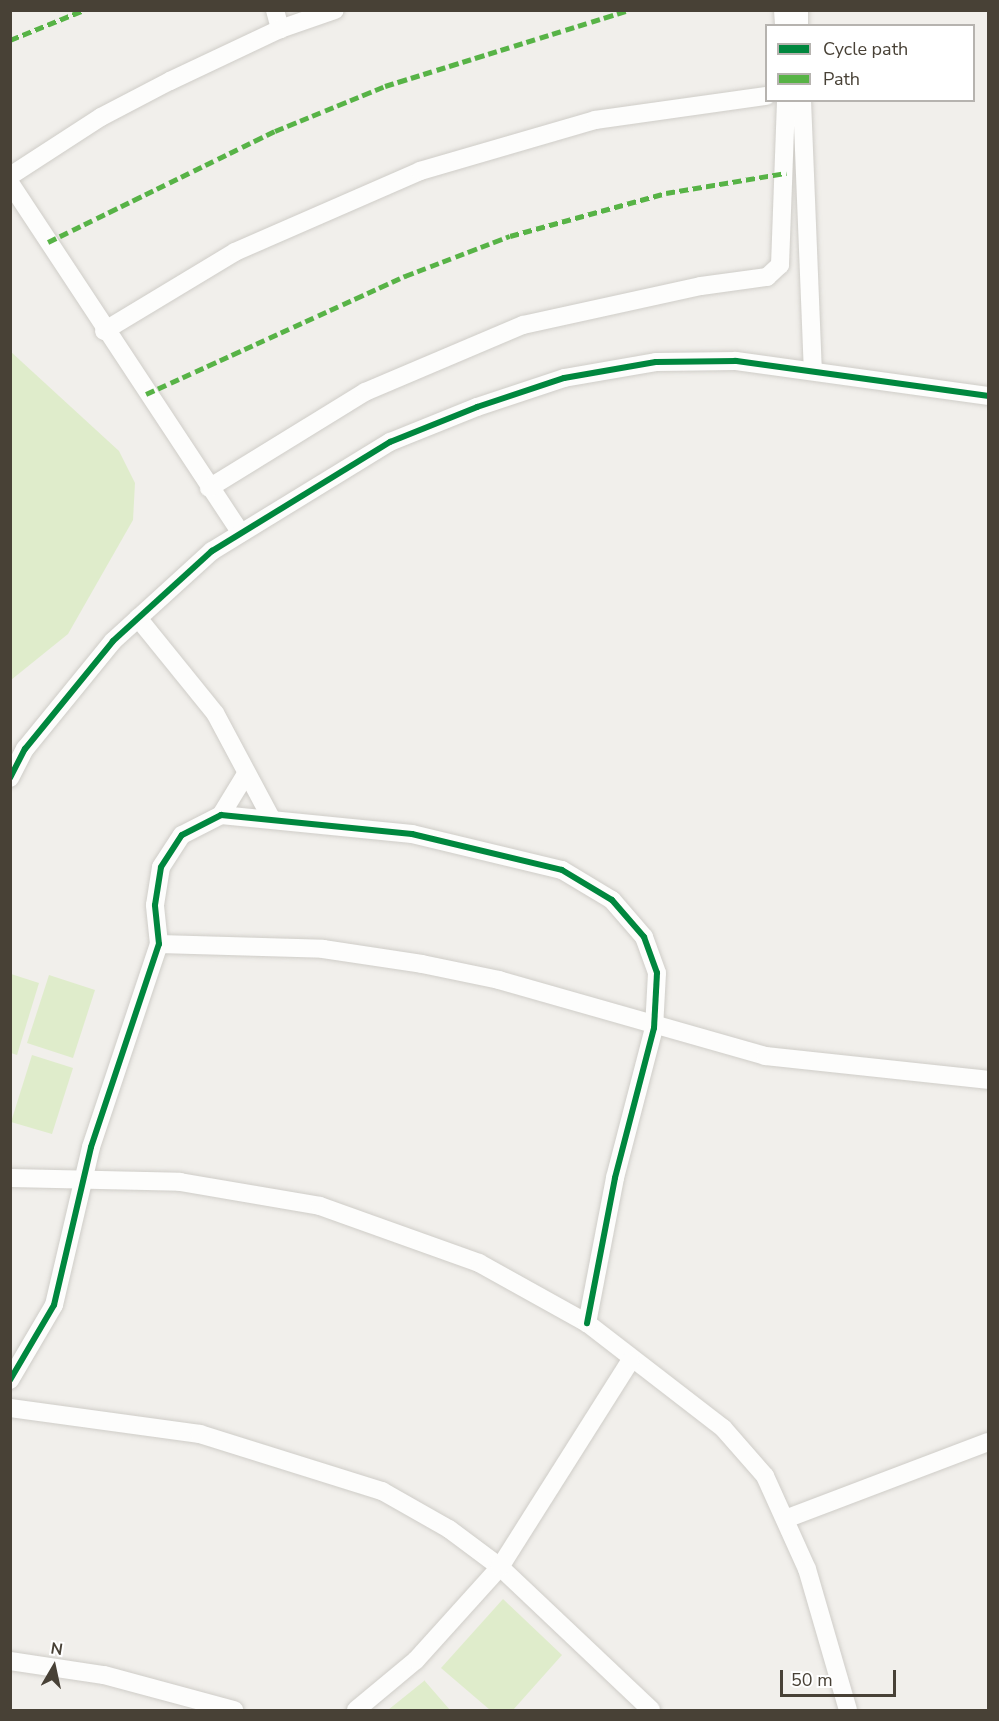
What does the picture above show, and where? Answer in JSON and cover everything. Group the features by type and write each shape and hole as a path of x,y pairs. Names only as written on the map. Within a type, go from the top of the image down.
{"street":[{"path":"275,10 280,29"},
{"path":"10,176 101,117 280,29 335,10"},
{"path":"105,331 235,252 420,171 595,120 765,96"},
{"path":"209,488 365,392 524,325 701,285 767,277 780,265 786,102"},
{"path":"802,102 813,370"},
{"path":"10,183 105,331 209,488 241,532"},
{"path":"10,778 57,706 138,618 212,551 390,442 564,378 656,362 736,361 988,396"},
{"path":"138,618 208,703 271,818"},
{"path":"221,815 246,774"},
{"path":"10,1380 54,1305 84,1177 159,944 155,905 161,867 182,835 221,815 271,818 412,834 562,870 612,900 644,937 657,973 654,1028 615,1178 587,1323"},
{"path":"159,944 323,949 422,964 499,980 654,1028 765,1056 988,1080"},
{"path":"10,1178 84,1177 180,1182 320,1206 479,1263 587,1323 630,1361 743,1447 788,1518 828,1632 848,1710"},
{"path":"356,1710 416,1660 500,1568 630,1361"},
{"path":"10,1408 129,1420 290,1459 382,1491 449,1529 500,1568 651,1710"},
{"path":"788,1518 988,1442"},
{"path":"10,1661 104,1675 234,1710"}],"green space":[{"path":"10,351 119,451 135,483 133,520 68,634 11,680"},
{"path":"11,974 39,983 17,1055 11,1053"},
{"path":"49,975 95,990 73,1058 27,1043"},
{"path":"32,1055 73,1068 52,1134 11,1122"},
{"path":"503,1599 562,1655 513,1710 490,1710 441,1668"},
{"path":"424,1681 450,1710 388,1710"}],"marked path":[{"path":"10,40 84,10"},
{"path":"48,242 275,131 385,86 629,10"},
{"path":"146,394 405,276 510,236 666,193 786,173"}],"cycle path":[{"path":"10,778 25,749 113,641 212,551 390,442 477,407 564,378 656,362 736,361 988,396"},
{"path":"10,1380 54,1305 91,1147 159,944 155,905 161,867 182,835 221,815 412,834 562,870 612,900 644,937 657,973 654,1028 615,1178 587,1323"}]}
